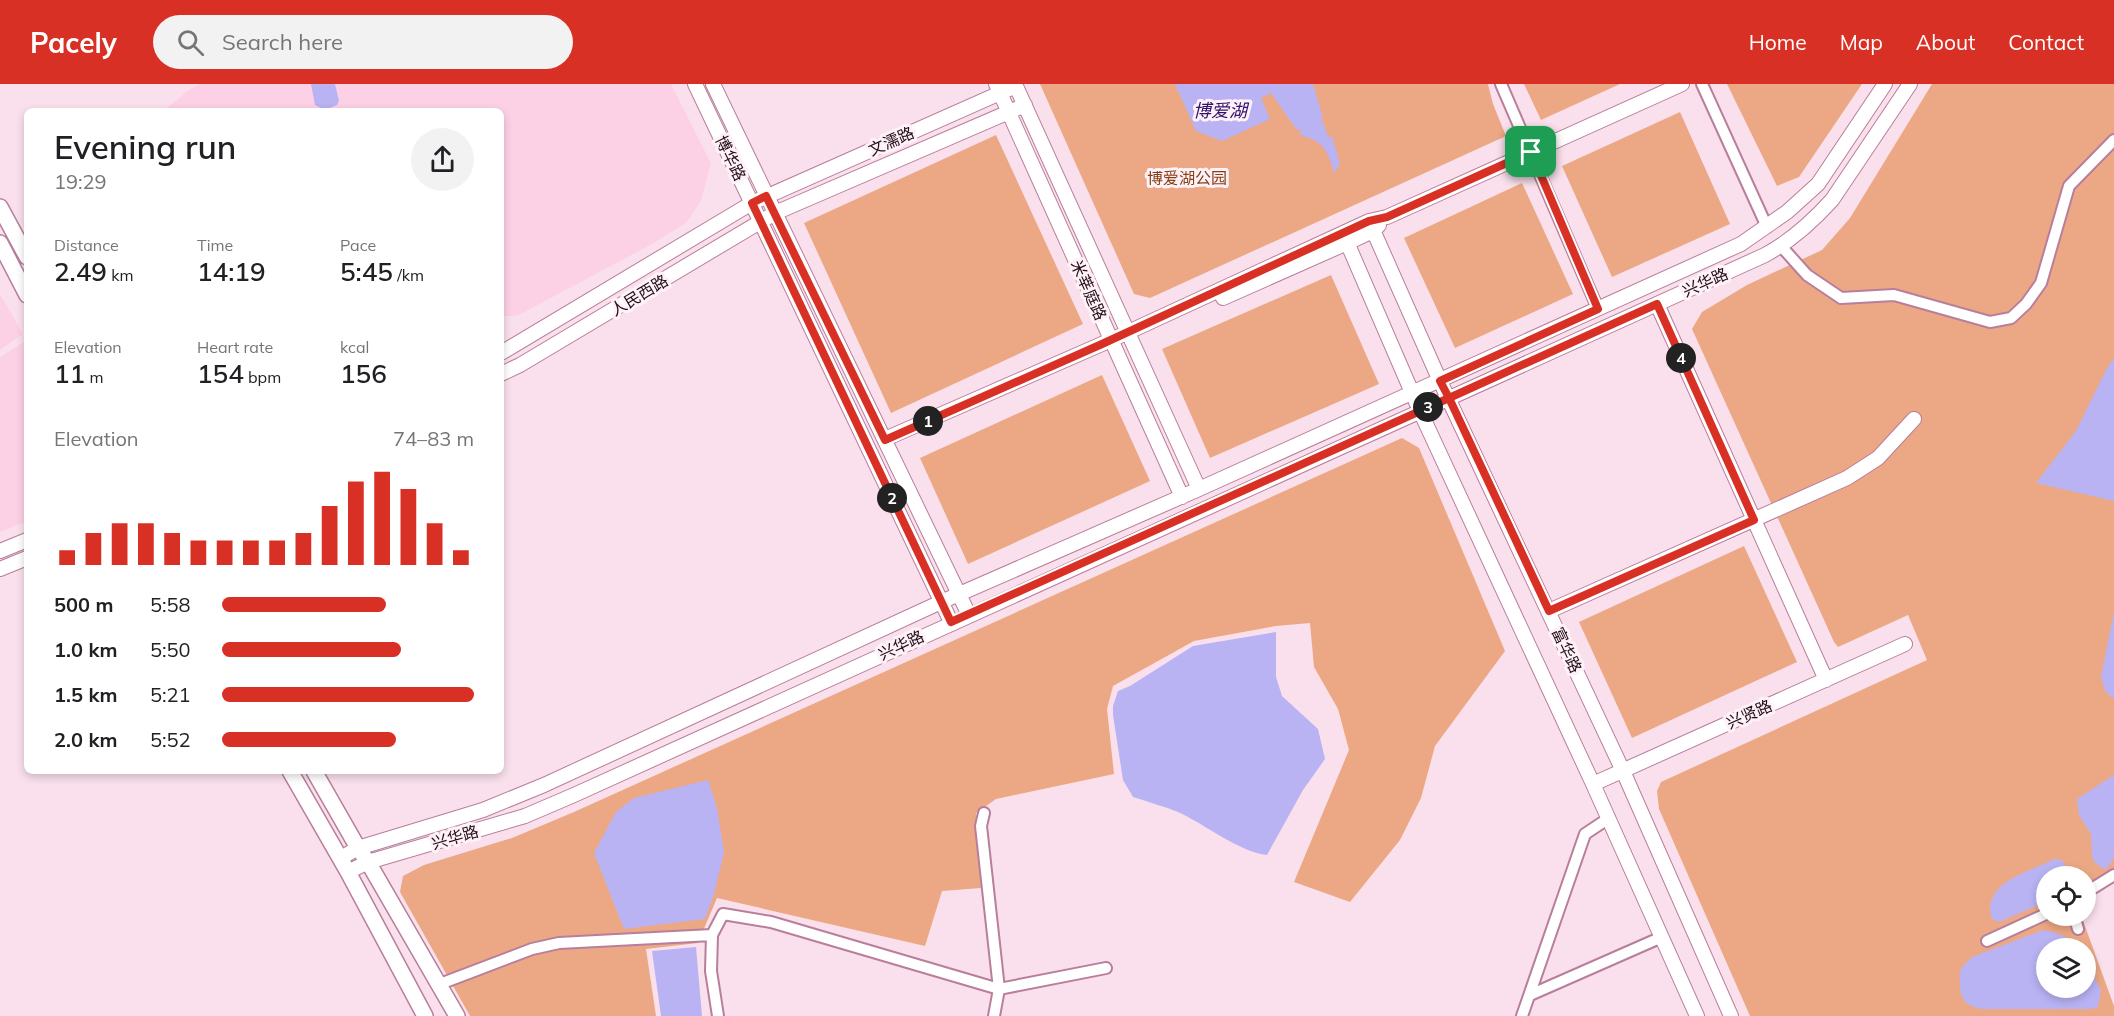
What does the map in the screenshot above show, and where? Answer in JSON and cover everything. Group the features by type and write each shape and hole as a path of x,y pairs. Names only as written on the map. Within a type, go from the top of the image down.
{"main road":[{"path":"0,207 24,252"},
{"path":"0,243 24,289"},
{"path":"292,774 348,872 425,1016"},
{"path":"316,774 457,1016"}],"street":[{"name":"博华路","path":"695,84 951,622"},
{"name":"博华路","path":"713,84 969,615"},
{"path":"1501,84 1598,309"},
{"path":"886,444 1682,84"},
{"path":"1702,84 1767,227"},
{"name":"兴华路","path":"340,858 358,848 504,802 942,602 1182,497 1741,244 1767,227 1818,184 1885,84"},
{"name":"兴华路","path":"348,872 368,862 525,816 1781,246 1816,218 1832,200 1910,84"},
{"name":"文濡路","path":"504,351 752,203 998,88 1016,85"},
{"name":"米莘庭路","path":"1016,85 1199,489"},
{"name":"米莘庭路","path":"998,88 1182,497"},
{"name":"文濡路","path":"775,213 1025,105"},
{"path":"1781,246 1807,275 1841,298 1894,295 1990,322 2011,318 2026,304 2041,283 2069,186 2114,140"},
{"name":"人民西路","path":"504,373 775,213"},
{"name":"富华路","path":"1371,226 1440,381 1623,771 1731,1016"},
{"name":"富华路","path":"1345,238 1420,411 1609,818 1697,1016"},
{"path":"1657,304 1826,680"},
{"path":"1549,611 1855,473 1878,458 1914,419"},
{"path":"0,551 24,541"},
{"path":"0,569 24,559"},
{"name":"兴贤路","path":"1593,784 1905,644"},
{"path":"984,813 981,826 999,989 994,1016"},
{"path":"1522,1016 1585,834 1609,818"},
{"path":"2096,886 2114,875"},
{"path":"718,1016 711,971 712,935 723,914 771,922 999,989 1106,968"},
{"path":"1987,941 2036,919"},
{"path":"440,984 532,949 558,943 712,935"},
{"path":"1530,995 1662,938"}],"shaded area":[{"path":"201,84 671,84 711,163 701,201 686,223 652,244 517,316 504,316 504,108 167,108 190,89"},
{"path":"0,294 23,334 0,350"},
{"path":"24,342 24,522 0,532 0,357"}],"green space":[{"name":"博爱湖公园","path":"1040,84 1488,84 1493,104 1506,136 1150,298 1134,294"},
{"path":"1524,84 1620,84 1541,120"},
{"path":"1727,84 1862,84 1799,177 1777,186"},
{"path":"1932,84 2114,84 2114,879 2096,890 2096,866 2036,866 2036,926 2085,926 2089,938 2036,938 2036,998 2096,998 2096,956 2114,1006 2114,1016 1750,1016 1659,809 1657,791 1661,782 1927,660 1908,615 1838,647 1834,642 1692,329 1702,312 1747,285 1822,250 1850,218"},
{"path":"1680,112 1730,224 1612,277 1562,166"},
{"path":"996,135 1083,324 891,413 804,223"},
{"path":"1522,183 1573,294 1455,348 1404,238"},
{"path":"1331,275 1379,384 1210,458 1162,349"},
{"path":"1102,375 1150,481 968,564 920,458"},
{"path":"1402,438 1419,448 1505,651 1435,746 1421,798 1400,840 1350,902 1294,882 1349,750 1338,709 1314,667 1310,623 1276,626 1194,641 1113,686 1107,709 1114,774 996,799 976,813 981,888 942,891 925,946 717,898 698,943 646,949 656,1016 470,1016 400,892 403,876 424,865 512,838 574,812"},
{"path":"1744,546 1797,662 1632,738 1579,622"}],"water":[{"path":"311,84 335,84 339,101 337,105 321,108 315,105"},
{"name":"博爱湖","path":"1175,84 1313,84 1323,118 1319,122 1323,121 1328,137 1332,136 1340,164 1334,173 1324,149 1317,142 1299,133 1300,129 1297,130 1271,93 1261,98 1270,119 1222,141 1196,131"},
{"path":"2114,358 2114,501 2036,483 2076,431"},
{"path":"2114,612 2114,699 2105,691 2101,677"},
{"path":"1276,632 1276,677 1282,696 1318,729 1325,759 1303,790 1267,855 1246,849 1178,812 1133,797 1123,780 1113,706 1118,691 1130,686 1193,646"},
{"path":"2114,775 2114,858 2106,870 2095,863 2092,857 2091,834 2079,815 2077,799"},
{"path":"708,780 717,808 724,852 714,894 705,919 624,929 594,853 616,812 634,798"},
{"path":"2055,859 2062,860 2065,866 2039,866"},
{"path":"2036,867 2036,906 1999,922 1992,919 1990,907 1993,896 2000,887"},
{"path":"2043,930 2053,932 2067,938 2036,938 2036,998 2096,998 2096,980 2101,990 2098,1007 2091,1009 1982,1009 1971,1006 1962,997 1960,977 1961,968 1972,957"},
{"path":"696,947 702,1016 661,1016 652,951"}],"route":[{"path":"1531,152 1387,217 1369,221 1102,344 885,440 766,196 752,203 951,622 1449,398 1549,611 1754,520 1657,304 1449,398 1440,381 1598,309 1531,152"}]}
